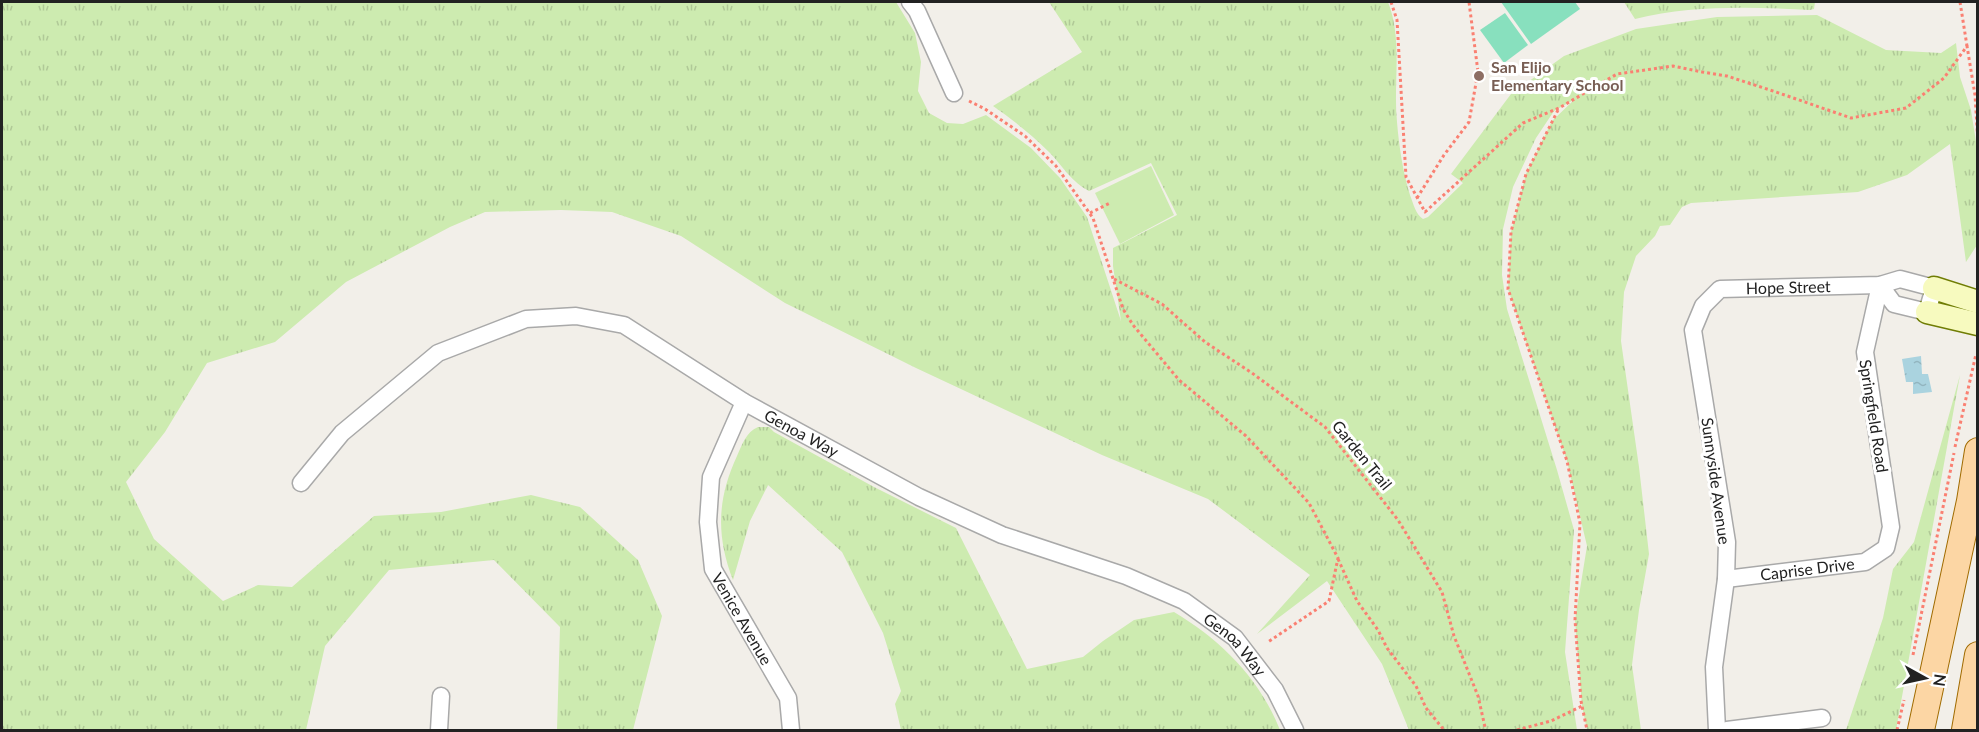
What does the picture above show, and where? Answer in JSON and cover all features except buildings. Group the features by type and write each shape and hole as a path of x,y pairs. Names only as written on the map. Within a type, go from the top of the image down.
{"main road":[{"path":"1921,730 1970,501 1977,451"},
{"path":"1965,730 1977,656"}],"street":[{"path":"910,2 917,11 954,93"},
{"name":"Hope Street","path":"1703,306 1720,289 1880,285 1900,279 1977,302"},
{"path":"1880,285 1894,304 1977,324"},
{"name":"Springfield Road","path":"1880,285 1864,352 1891,527 1886,548"},
{"path":"1927,312 1934,288"},
{"name":"Sunnyside Avenue","path":"1703,306 1693,330 1727,542 1726,579 1714,667 1717,730"},
{"name":"Genoa Way","path":"301,483 342,433 438,353 526,319 576,316 624,325 744,402 919,496 1002,535 1126,576 1184,601 1235,638 1275,690 1295,730"},
{"name":"Venice Avenue","path":"744,402 711,477 708,522 713,569 788,698 791,730"},
{"name":"Caprise Drive","path":"1726,579 1865,562 1886,548"},
{"path":"439,730 441,696"},
{"path":"1726,730 1822,718"}],"path":[{"path":"1391,2 1397,20 1406,177 1425,212 1523,123 1559,108 1617,74 1673,66 1727,76 1851,118 1906,108 1944,78 1967,46"},
{"path":"1418,198 1444,155 1468,122 1478,72 1469,2"},
{"path":"1960,2 1975,94 1977,143"},
{"path":"1559,108 1526,174 1511,232 1508,289 1567,461 1580,523 1575,620 1582,706 1587,730"},
{"path":"985,109 1026,136 1056,166 1090,213 1123,309 1133,325 1179,380 1246,436 1309,503 1338,558 1357,601 1378,630 1387,648 1416,686 1426,708 1444,730"},
{"path":"1090,213 1110,203"},
{"name":"Garden Trail","path":"1114,279 1162,304 1205,342 1326,427 1398,520 1442,592 1454,636 1478,696 1485,727 1483,730"},
{"path":"1911,664 1976,354"},
{"path":"1268,642 1329,601 1338,558"},
{"path":"1897,730 1904,697"},
{"path":"1517,730 1551,720 1582,706"}],"green space":[{"path":"2,2 896,2 915,33 921,62 918,91 929,113 947,123 963,124 986,115 1031,148 1060,178 1087,217 1121,321 1113,266 1113,248 1177,215 1151,163 1089,191 1072,179 1036,140 993,106 1082,52 1049,2 1388,2 1395,31 1396,107 1405,178 1416,211 1423,219 1428,217 1463,183 1451,174 1511,94 1564,56 1636,29 1717,17 1817,15 1886,50 1941,53 1956,43 1960,77 1971,110 1977,148 1977,245 1966,262 1950,144 1907,175 1858,192 1691,203 1682,207 1670,225 1660,226 1655,236 1636,256 1624,292 1621,341 1649,554 1632,665 1641,730 1587,730 1582,706 1575,620 1587,546 1567,461 1508,289 1511,232 1526,174 1552,121 1575,99 1554,111 1536,138 1513,187 1503,229 1502,275 1507,309 1574,530 1565,652 1577,730 1409,730 1382,664 1327,581 1257,634 1310,575 1208,499 1102,455 916,368 785,303 681,236 612,212 561,210 485,212 450,227 346,282 275,342 207,363 165,432 126,482 154,539 223,601 258,585 292,587 374,516 441,512 531,495 580,507 638,560 662,616 633,730 557,730 560,627 494,560 389,570 325,646 306,730 2,730"},
{"path":"1501,2 1575,2 1580,9 1531,44"},
{"path":"1624,2 1815,2 1814,9 1810,10 1700,9 1635,19"},
{"path":"1505,13 1528,45 1504,63 1480,30"},
{"path":"1151,166 1174,215 1120,244 1095,193"},
{"path":"1960,375 1896,730 1846,730 1883,618 1893,569 1914,542"},
{"path":"758,427 769,427 774,432 874,487 956,528 1027,669 1083,657 1134,620 1174,612 1208,635 1237,662 1262,694 1280,730 901,730 895,704 901,691 883,633 842,552 768,485 750,521 733,580 724,548 722,503 730,472 743,443 747,435"}],"water":[{"path":"1921,356 1922,374 1928,374 1932,392 1913,394 1913,382 1906,382 1902,359"}],"place":[{"name":"San Elijo Elementary School","path":"1479,76"}]}
